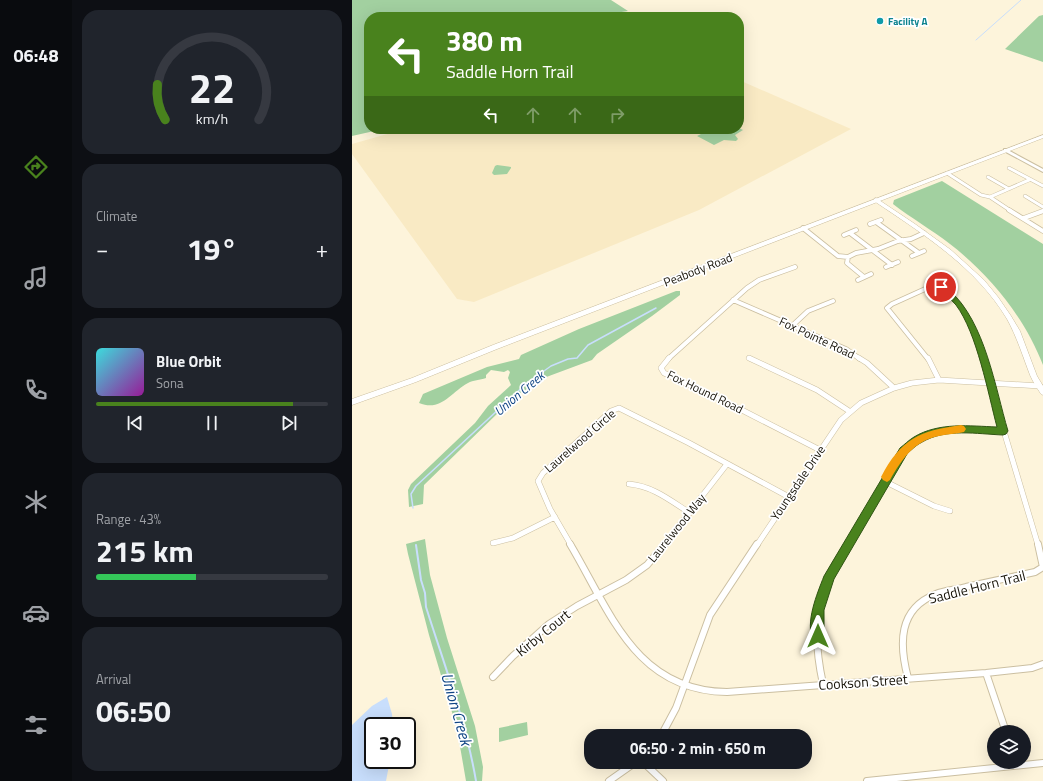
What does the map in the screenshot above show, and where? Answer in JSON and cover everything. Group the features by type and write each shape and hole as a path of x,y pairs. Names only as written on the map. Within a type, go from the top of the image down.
{"main road":[{"name":"Peabody Road","path":"352,402 407,383 495,347 1043,136"},
{"path":"876,200 960,260 1000,304 1018,334 1035,378 1042,388"}],"street":[{"path":"1005,150 1043,170"},
{"path":"1009,168 1043,186"},
{"path":"947,173 981,195 990,197 994,201 1043,231"},
{"path":"988,177 1009,189"},
{"path":"990,197 1030,180"},
{"path":"1025,196 1043,207"},
{"path":"1024,218 1043,210"},
{"path":"870,224 881,220"},
{"path":"876,222 919,253"},
{"path":"803,228 838,256 848,257 856,253 872,250 901,240 911,239 924,233"},
{"path":"844,235 856,230"},
{"path":"850,233 892,265"},
{"path":"912,256 924,251"},
{"path":"848,257 847,263 864,277"},
{"path":"886,268 898,262"},
{"path":"733,300 759,280 795,267"},
{"path":"858,280 871,274"},
{"name":"Saddle Horn Trail","path":"908,678 905,667 902,635 906,622 916,605 934,595 1035,572 1043,567 1031,518 1003,431 975,335 964,310 950,294 939,286 934,285 892,304 888,308 927,356 939,380"},
{"name":"Fox Pointe Road","path":"733,300 794,325 846,349 858,357 894,388"},
{"name":"Fox Hound Road","path":"733,300 663,363 661,370 664,373 738,408 820,450"},
{"path":"794,325 808,311 833,300"},
{"path":"749,358 817,390 850,411"},
{"name":"Youngsdale Drive","path":"665,729 676,708 710,615 840,420 850,411 875,395 912,383 939,380 1042,388"},
{"name":"Laurelwood Circle","path":"684,684 673,680 638,656 620,633 555,517 540,487 538,481 540,477 611,411 615,409 625,410 789,496"},
{"path":"823,684 817,628 818,610 821,597 829,576 903,451 910,444 927,435 937,432 959,429 1003,431"},
{"name":"Laurelwood Way","path":"598,595 626,580 647,566 727,464"},
{"path":"884,481 934,506 950,511"},
{"path":"629,484 638,484 652,490 690,512"},
{"path":"493,543 513,538 555,517"},
{"name":"Kirby Court","path":"493,677 513,656 549,624 598,595"},
{"name":"Cookson Street","path":"684,684 696,689 727,692 986,673 1032,668 1043,664"},
{"path":"986,673 1004,725"},
{"path":"1031,763 1043,763"},
{"path":"867,781 987,767"},
{"path":"609,781 626,769"},
{"path":"650,769 663,781"}],"shaded area":[{"path":"744,82 851,129 699,210 474,302 457,299 352,154 352,144 387,134 744,134"}],"green space":[{"path":"352,0 611,0 628,11 364,12 364,133 352,136"},
{"path":"1043,15 1043,62 1005,49 1039,16"},
{"path":"701,134 737,134 735,135 738,139 736,141 724,140 714,145 697,136"},
{"path":"497,165 511,168 507,174 494,175 492,173"},
{"path":"942,181 1043,244 1043,365 1016,314 1005,298 979,269 950,244 893,204 894,200"},
{"path":"676,291 680,291 680,295 597,354 592,360 541,379 517,396 424,485 423,504 409,507 408,490 411,484 475,423 488,406 511,385 508,378 510,372 508,370 504,372 491,370 486,375 486,378 468,383 445,400 433,405 419,403 423,394 487,367 519,359 521,355 579,329"},
{"path":"425,539 430,575 447,638 475,726 483,767 482,781 466,781 457,729 429,635 408,554 406,544"},
{"path":"527,722 528,735 499,742 499,728"}],"water":[{"path":"387,697 392,717 364,717 364,769 388,769 386,781 352,781 352,725 372,706"}],"waterway":[{"path":"976,40 1021,0"},
{"name":"Union Creek","path":"413,508 411,494 416,486 527,383 551,366 568,359 577,358 588,345 656,308"},
{"name":"Union Creek","path":"416,545 421,580 425,593 426,607 461,715 476,781"}],"slow traffic":[{"path":"887,477 903,451 910,444 918,439 937,432 961,429"}],"place":[{"name":"Facility A","path":"880,21"}],"route":[{"path":"818,636 818,610 829,576 903,451 918,439 937,432 959,429 1003,431 982,355 968,318 958,303 941,287"}]}
